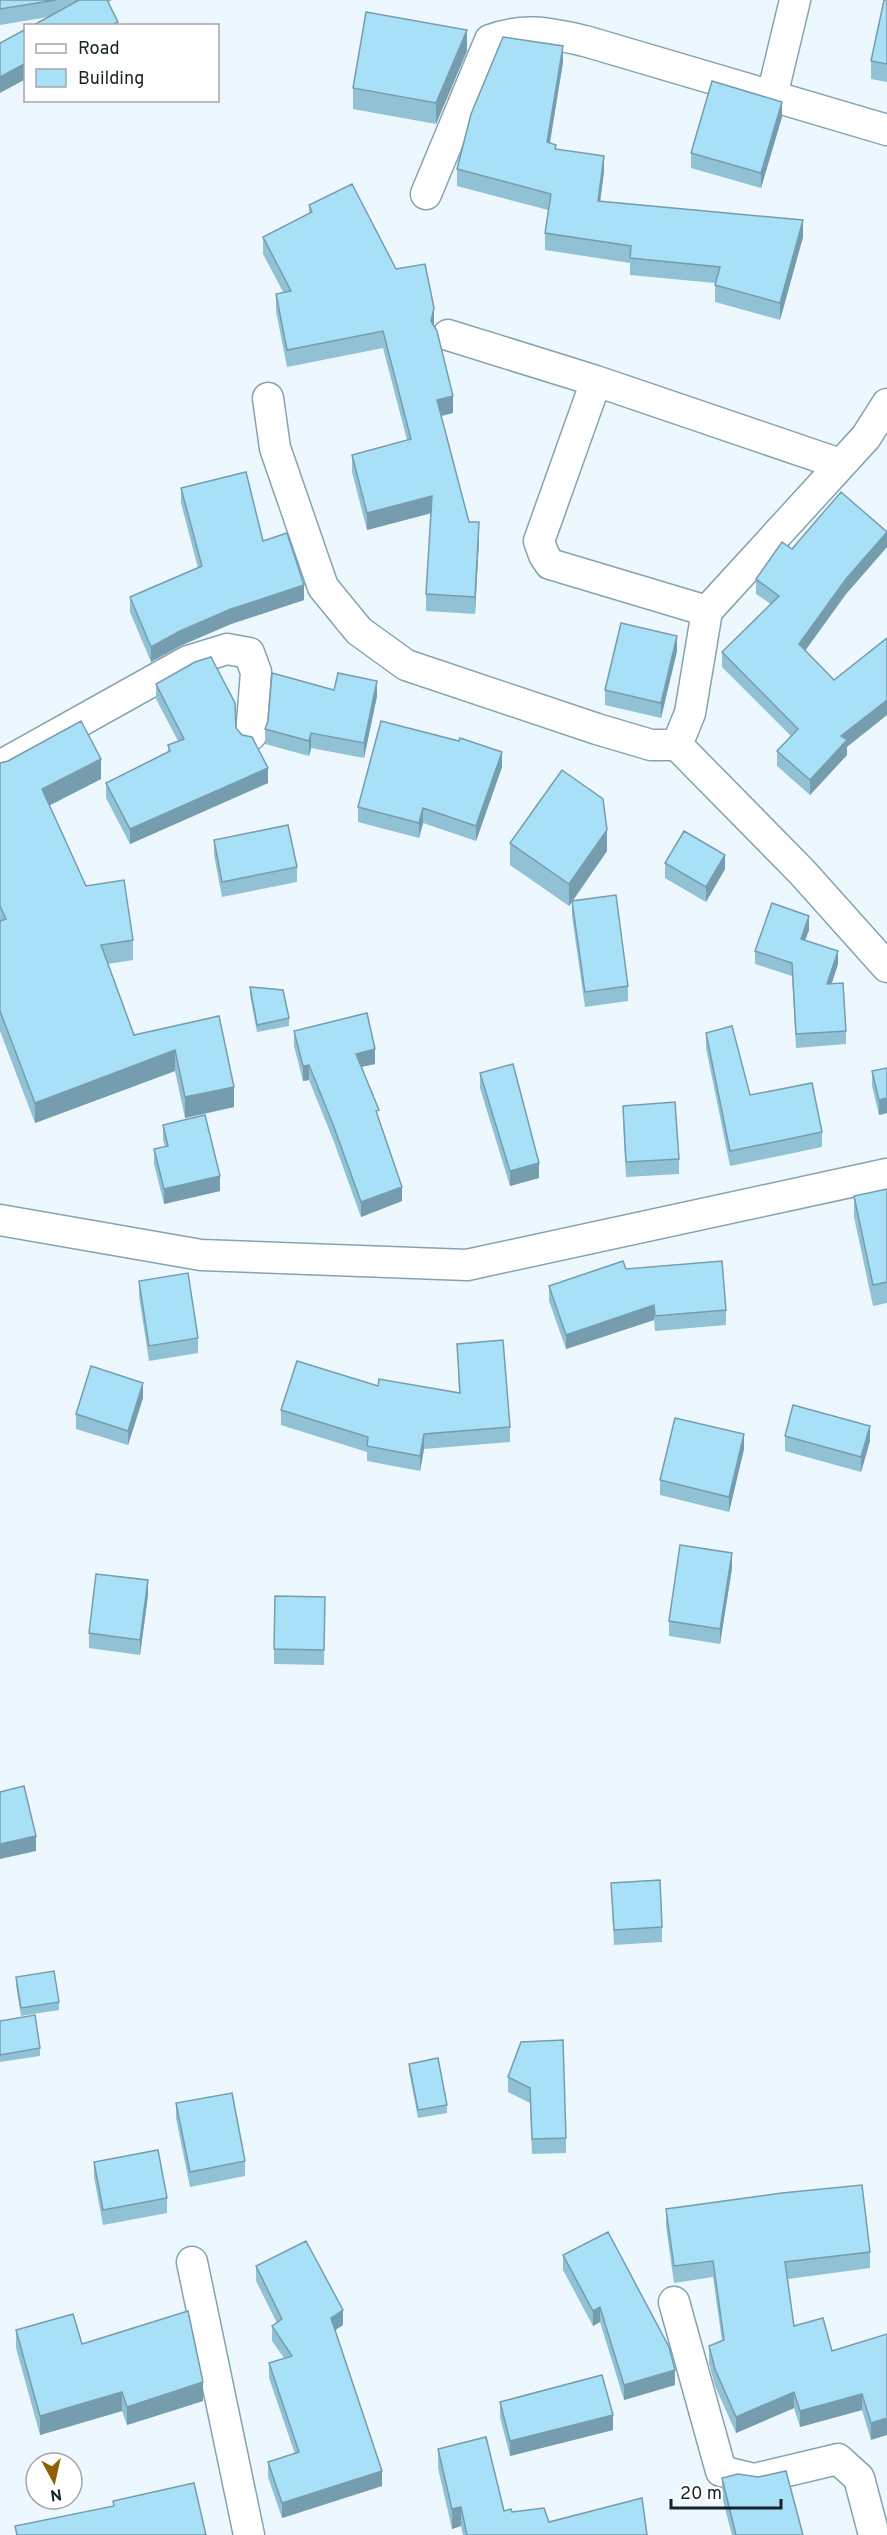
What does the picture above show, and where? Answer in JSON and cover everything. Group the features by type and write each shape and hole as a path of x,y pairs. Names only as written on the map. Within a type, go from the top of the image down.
{"street":[{"path":"772,96 795,0"},
{"path":"426,194 490,40 511,32 548,33 585,41 887,130"},
{"path":"448,335 596,381 840,464"},
{"path":"596,381 539,541 544,555 550,564 707,611"},
{"path":"268,399 275,448 323,587 359,631 406,665 651,745 677,745 802,872 887,967"},
{"path":"677,745 690,713 707,611 867,437 887,404"},
{"path":"0,766 188,661 227,649 249,653 256,672 251,735"},
{"path":"0,1220 201,1255 467,1265 887,1174"},
{"path":"192,2262 249,2535"},
{"path":"674,2302 721,2470 754,2479 838,2459 860,2478 874,2535"}],"building":[{"path":"0,0 56,0 0,9"},
{"path":"79,0 107,0 118,22 114,24 36,24"},
{"path":"884,0 887,0 887,64 871,61"},
{"path":"366,12 467,30 436,103 353,88"},
{"path":"24,30 24,64 0,77 0,43"},
{"path":"503,37 563,46 547,142 556,145 555,149 604,156 598,201 803,220 780,303 715,285 720,267 630,258 631,246 545,233 551,194 457,169 471,114"},
{"path":"712,81 782,102 761,173 691,153"},
{"path":"352,184 396,269 425,264 434,308 431,321 437,331 453,396 437,400 469,522 479,522 475,597 426,594 432,496 367,513 352,455 411,439 383,331 287,350 276,294 291,291 263,237 312,212 309,205"},
{"path":"246,472 263,541 287,533 304,585 231,609 180,631 151,647 130,597 202,566 181,488"},
{"path":"841,492 887,532 846,579 799,644 834,680 887,638 887,700 841,736 847,740 810,780 777,751 798,729 722,652 779,596 756,579 782,542 792,549"},
{"path":"621,623 677,636 661,703 605,690"},
{"path":"211,657 235,703 236,728 242,735 252,737 268,768 130,829 106,783 170,751 168,745 184,739 156,684 195,662"},
{"path":"272,673 334,690 338,673 377,681 364,743 311,733 309,741 265,729 268,721"},
{"path":"81,721 101,759 42,789 86,886 124,880 133,940 101,945 134,1035 219,1016 234,1087 185,1097 175,1050 35,1103 0,1011 0,921 6,919 0,906 0,763 8,761"},
{"path":"381,721 459,741 460,738 502,752 476,826 423,808 419,823 358,807"},
{"path":"562,770 603,799 607,830 569,884 510,843"},
{"path":"288,825 297,867 222,882 214,840"},
{"path":"684,831 725,855 706,887 665,863"},
{"path":"616,895 628,986 585,992 572,901"},
{"path":"772,903 809,916 801,939 838,951 827,984 843,983 846,1031 796,1034 792,963 755,951"},
{"path":"250,987 283,990 289,1018 257,1025"},
{"path":"367,1013 375,1049 356,1054 379,1110 376,1111 402,1187 361,1202 309,1065 303,1066 294,1031"},
{"path":"732,1026 750,1095 812,1083 822,1132 730,1151 706,1033"},
{"path":"513,1064 539,1163 510,1171 480,1073"},
{"path":"887,1068 887,1098 879,1100 872,1071"},
{"path":"675,1102 679,1159 626,1162 623,1106"},
{"path":"205,1115 220,1176 164,1189 154,1149 168,1146 163,1125"},
{"path":"887,1189 887,1282 873,1285 854,1196"},
{"path":"623,1261 626,1269 722,1261 726,1310 655,1316 654,1305 566,1335 549,1286"},
{"path":"188,1273 198,1338 149,1346 139,1281"},
{"path":"503,1340 510,1427 424,1434 420,1456 367,1446 368,1437 281,1410 297,1361 378,1386 379,1379 460,1393 457,1344"},
{"path":"91,1366 143,1383 128,1431 76,1414"},
{"path":"793,1405 870,1426 861,1457 785,1436"},
{"path":"675,1418 744,1434 729,1497 660,1480"},
{"path":"680,1545 732,1553 720,1629 669,1621"},
{"path":"96,1574 148,1580 140,1640 89,1633"},
{"path":"275,1596 325,1597 324,1650 274,1649"},
{"path":"24,1786 36,1836 0,1844 0,1792"},
{"path":"660,1880 662,1927 614,1930 611,1883"},
{"path":"54,1971 59,2002 21,2008 16,1977"},
{"path":"35,2015 40,2048 0,2055 0,2021"},
{"path":"563,2040 566,2138 532,2139 530,2088 508,2077 521,2042"},
{"path":"438,2058 447,2105 418,2110 409,2064"},
{"path":"232,2093 245,2161 190,2172 176,2103"},
{"path":"158,2150 167,2198 103,2210 94,2162"},
{"path":"862,2185 870,2252 785,2262 794,2326 823,2318 832,2351 887,2334 887,2418 871,2423 862,2394 800,2411 794,2392 736,2417 715,2369 709,2346 724,2340 713,2261 674,2266 666,2209"},
{"path":"608,2232 669,2347 675,2370 624,2385 600,2307 593,2311 563,2255"},
{"path":"306,2241 343,2310 331,2318 382,2471 282,2503 268,2462 299,2452 269,2363 292,2356 272,2326 282,2319 256,2266"},
{"path":"188,2311 203,2382 127,2407 122,2392 40,2416 16,2330 73,2314 82,2344"},
{"path":"602,2375 613,2415 510,2441 500,2402"},
{"path":"486,2437 504,2511 544,2508 549,2522 642,2498 647,2535 467,2535 461,2507 452,2509 438,2449"},
{"path":"786,2471 803,2535 736,2535 722,2478 738,2474 758,2477"},
{"path":"194,2483 206,2535 17,2535 15,2526 114,2506 113,2501"}]}
